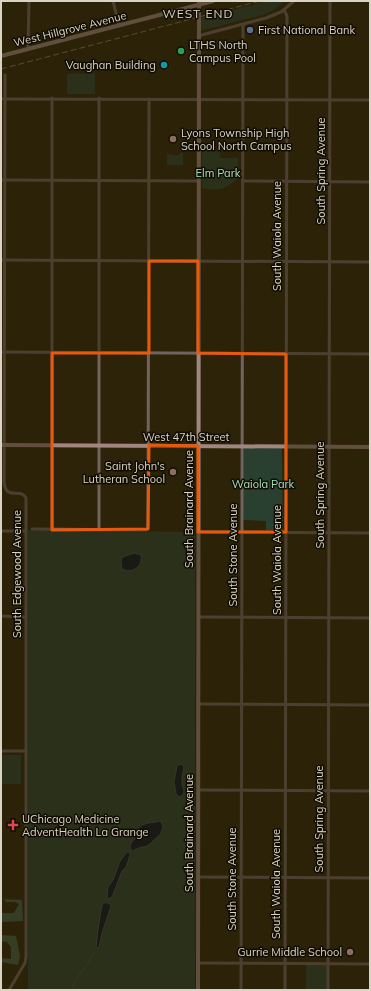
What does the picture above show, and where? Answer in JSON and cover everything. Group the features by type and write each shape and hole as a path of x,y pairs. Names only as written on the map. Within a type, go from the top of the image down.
{"street":[{"path":"28,48 29,1"},
{"path":"113,1 119,26"},
{"name":"West Hillgrove Avenue","path":"1,56 119,26 199,3 213,1"},
{"path":"198,36 266,18 284,10 294,1"},
{"name":"South Spring Avenue","path":"328,990 329,262 331,100 330,1"},
{"name":"South Brainard Avenue","path":"198,990 199,3"},
{"name":"South Waiola Avenue","path":"284,10 286,16 285,990"},
{"name":"South Stone Avenue","path":"241,990 243,25"},
{"name":"South Edgewood Avenue","path":"5,75 3,98 2,444 5,489 11,494 21,494 25,496 26,617 26,957 25,963 9,990"},
{"path":"3,98 370,100"},
{"path":"52,98 52,530"},
{"path":"99,98 99,530"},
{"path":"32,530 148,529 149,99"},
{"path":"3,180 198,181"},
{"path":"243,181 370,182"},
{"path":"3,260 370,262"},
{"path":"2,352 370,354"},
{"name":"West 47th Street","path":"2,444 370,447"},
{"path":"1,531 25,531"},
{"path":"198,532 370,533"},
{"path":"1,616 26,617"},
{"path":"198,617 370,618"},
{"path":"198,704 370,705"},
{"path":"1,751 26,751"},
{"path":"198,790 370,792"},
{"path":"198,877 370,878"},
{"path":"198,963 370,964"}],"highlighted area":[{"path":"149,261 198,261 198,353 286,354 286,532 198,532 198,446 149,445 148,529 52,530 52,353 149,353"}],"green space":[{"path":"266,1 285,1 274,10 263,15 199,31 199,19"},
{"path":"95,73 95,94 67,94 67,74"},
{"path":"1,101 2,176 1,178"},
{"name":"Elm Park","path":"202,151 220,151 220,158 238,158 238,179 218,190 202,188"},
{"path":"183,152 183,165 167,165 167,153 175,156"},
{"name":"Waiola Park","path":"244,448 282,448 283,530 266,530 266,521 243,520"},
{"path":"28,530 195,532 195,990 28,990"},
{"path":"1,755 21,755 21,784 1,784"},
{"path":"4,899 22,900 23,921 1,922 1,913 14,913 19,904 15,902 6,902"},
{"path":"1,935 16,936 20,956 18,965 1,962 1,958 11,959 11,947 7,942 1,941"},
{"path":"306,964 328,964 328,990 306,990"}],"water":[{"path":"135,553 141,555 139,566 129,571 122,569 122,557"},
{"path":"181,764 184,767 182,785 184,790 183,795 179,797 176,794 174,782 177,766"},
{"path":"161,821 163,827 160,835 147,846 133,851 131,850 130,847 132,841 135,839 136,833 141,826 148,823"},
{"path":"127,852 129,852 130,855 126,867 122,871 112,897 108,899 108,887 113,880 120,861"},
{"path":"104,903 109,903 111,906 99,947 96,948 102,905"}],"waterway":[{"path":"87,965 95,951"},
{"path":"77,978 85,967"},
{"path":"72,990 76,980"}],"railway":[{"path":"1,69 260,1"}],"place":[{"name":"First National Bank","path":"250,30"},
{"name":"LTHS North Campus Pool","path":"181,51"},
{"name":"Vaughan Building","path":"164,65"},
{"name":"Lyons Township High School North Campus","path":"173,139"},
{"name":"Saint John's Lutheran School","path":"173,472"},
{"name":"UChicago Medicine AdventHealth La Grange","path":"13,825"},
{"name":"Gurrie Middle School","path":"350,952"}],"district":[{"name":"WEST END","path":"198,13"}]}
